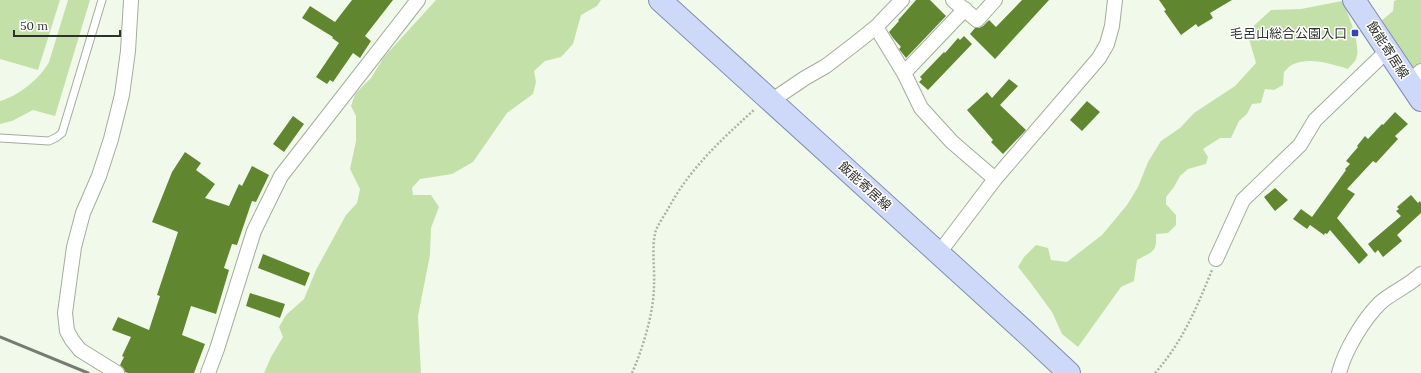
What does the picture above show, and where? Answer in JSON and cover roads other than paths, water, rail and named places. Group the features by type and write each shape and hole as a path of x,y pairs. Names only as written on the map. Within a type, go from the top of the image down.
{"main road":[{"name":"飯能寄居線","path":"660,0 1069,373"},
{"name":"飯能寄居線","path":"1354,0 1388,50 1415,77 1421,100"}],"street":[{"path":"117,373 80,350 67,331 65,313 74,248 83,213 99,176 111,139 122,95 128,51 131,0"},
{"path":"208,373 254,231 281,176 418,0"},
{"path":"769,99 826,66 876,27 902,0"},
{"path":"953,0 977,20 995,0"},
{"path":"939,253 994,179 1099,58 1107,44 1112,26 1115,0"},
{"path":"904,73 965,9"},
{"path":"876,27 904,73 922,108 952,142 994,179"},
{"path":"1216,259 1243,200 1300,145 1315,120 1388,50"},
{"path":"1339,373 1346,353 1359,329 1380,303 1421,274"}],"lane":[{"path":"0,138 49,141 58,137 62,133 102,0"}],"railway":[{"path":"0,337 88,373"}],"place":[{"name":"毛呂山総合公園入口","path":"1355,33"}]}
